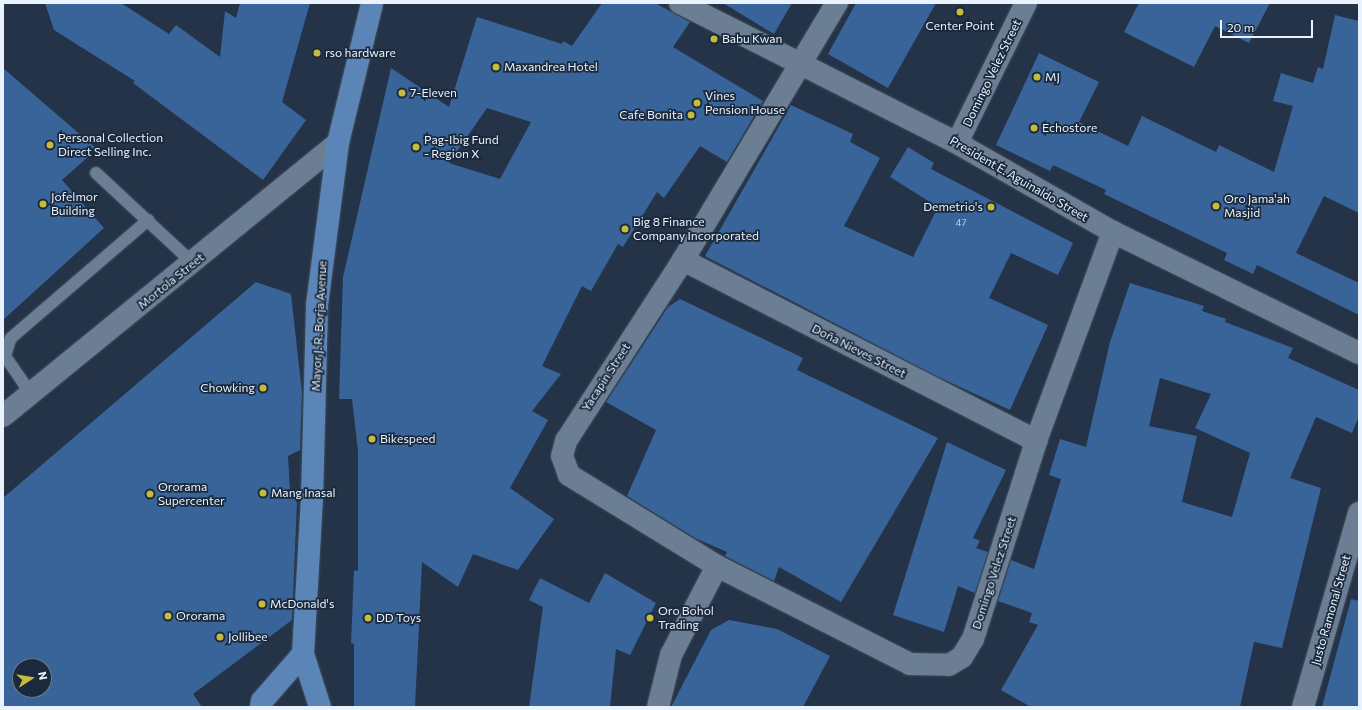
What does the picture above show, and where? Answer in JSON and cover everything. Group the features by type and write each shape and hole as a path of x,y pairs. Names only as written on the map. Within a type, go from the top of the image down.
{"main road":[{"name":"Mayor J. R. Borja Avenue","path":"320,707 303,654 312,499 317,305 338,143 372,3"},
{"path":"262,707 262,701 303,654"}],"street":[{"name":"President E. Aguinaldo Street","path":"680,3 801,62 957,143 1113,232 1359,353"},
{"name":"Yacapin Street","path":"717,566 569,474 562,456 573,426 683,260 837,3"},
{"name":"Domingo Velez Street","path":"957,143 1026,3"},
{"name":"Mortola Street","path":"3,416 193,263 338,143"},
{"name":"Domingo Velez Street","path":"717,566 910,664 949,664 962,657 973,639 1036,441 1113,232"},
{"name":"Doña Nieves Street","path":"683,260 1036,441"},
{"name":"Justo Ramonal Street","path":"1303,707 1359,513"},
{"path":"658,707 671,655 717,566"}],"lane":[{"path":"96,173 193,263"},
{"path":"31,394 5,356 11,338 148,220"}],"building":[{"path":"45,3 121,3 169,34 176,25 220,57 225,11 236,18 240,3 310,3 282,102 306,120 263,180 133,83 135,81 54,30"},
{"path":"602,3 655,3 690,22 673,47 763,101 727,162 700,146 664,198 657,192 623,247 618,244 591,291 582,286 542,366 561,374 532,411 548,420 510,488 554,519 518,570 473,554 458,587 422,562 415,707 354,707 354,644 351,643 354,570 358,571 358,451 352,399 339,399 343,277 391,68 449,107 477,17 562,44 563,41 572,46","holes":["487,108 531,122 500,179 449,163"]},
{"path":"723,3 792,3 774,34"},
{"path":"856,3 936,3 888,88 828,54"},
{"path":"1139,3 1270,3 1249,43 1215,26 1194,67 1124,32"},
{"path":"1335,15 1359,21 1359,213 1324,196 1296,253 1359,283 1359,315 1257,265 1253,274 1224,260 1227,253 1104,194 1106,190 1053,165 1050,171 996,145 1039,53 1099,82 1079,122 1128,146 1142,116 1216,152 1219,145 1274,172 1293,106 1273,101 1281,73 1313,83 1318,67 1323,69"},
{"name":"Jofelmor Building","path":"3,68 97,149 62,180 104,228 3,320"},
{"path":"791,105 853,134 850,142 880,158 844,226 913,257 938,207 890,177 908,147 934,163 931,169 1073,243 1058,275 1011,253 989,298 1048,325 1010,410 936,376 705,256"},
{"name":"Ororama Supercenter","path":"256,282 291,294 302,393 300,450 288,456 290,490 297,503 292,620 193,694 202,707 3,707 3,498"},
{"path":"1130,283 1204,306 1202,311 1226,319 1225,322 1293,348 1288,358 1359,390 1359,416 1352,433 1316,417 1290,478 1321,488 1282,648 1254,642 1240,707 1031,707 1001,690 1038,625 1029,622 1032,613 998,601 1011,560 1034,569 1061,479 1049,475 1060,439 1086,447 1110,342","holes":["1160,378 1211,394 1195,428 1250,453 1232,517 1182,502 1197,436 1149,426"]},
{"path":"680,299 803,358 797,370 938,438 841,602 779,567 774,581 725,556 727,552 695,538 627,496 656,430 606,402 668,307"},
{"path":"947,442 1006,470 973,538 980,541 976,548 988,552 975,593 958,586 944,632 893,615"},
{"path":"605,573 656,603 630,655 616,649 610,707 529,707 543,607 529,600 540,578 589,603"},
{"path":"1351,599 1359,601 1359,707 1322,707"},
{"path":"729,620 777,629 830,656 803,707 671,707 711,630"}],"place":[{"name":"Center Point","path":"960,12"},
{"name":"Babu Kwan","path":"714,39"},
{"name":"rso hardware","path":"317,53"},
{"name":"Maxandrea Hotel","path":"496,67"},
{"name":"MJ","path":"1037,77"},
{"name":"7-Eleven","path":"402,93"},
{"name":"Vines Pension House","path":"697,103"},
{"name":"Cafe Bonita","path":"691,115"},
{"name":"Echostore","path":"1034,128"},
{"name":"Personal Collection Direct Selling Inc.","path":"50,145"},
{"name":"Pag-Ibig Fund - Region X","path":"416,147"},
{"name":"Jofelmor Building","path":"43,204"},
{"name":"Oro Jama'ah Masjid","path":"1216,206"},
{"name":"Demetrio's","path":"991,207"},
{"name":"Big 8 Finance Company Incorporated","path":"625,229"},
{"name":"Chowking","path":"263,388"},
{"name":"Bikespeed","path":"372,439"},
{"name":"Mang Inasal","path":"263,493"},
{"name":"Ororama Supercenter","path":"150,494"},
{"name":"McDonald's","path":"262,604"},
{"name":"Ororama","path":"168,616"},
{"name":"DD Toys","path":"368,618"},
{"name":"Oro Bohol Trading","path":"650,618"},
{"name":"Jollibee","path":"220,637"}]}
